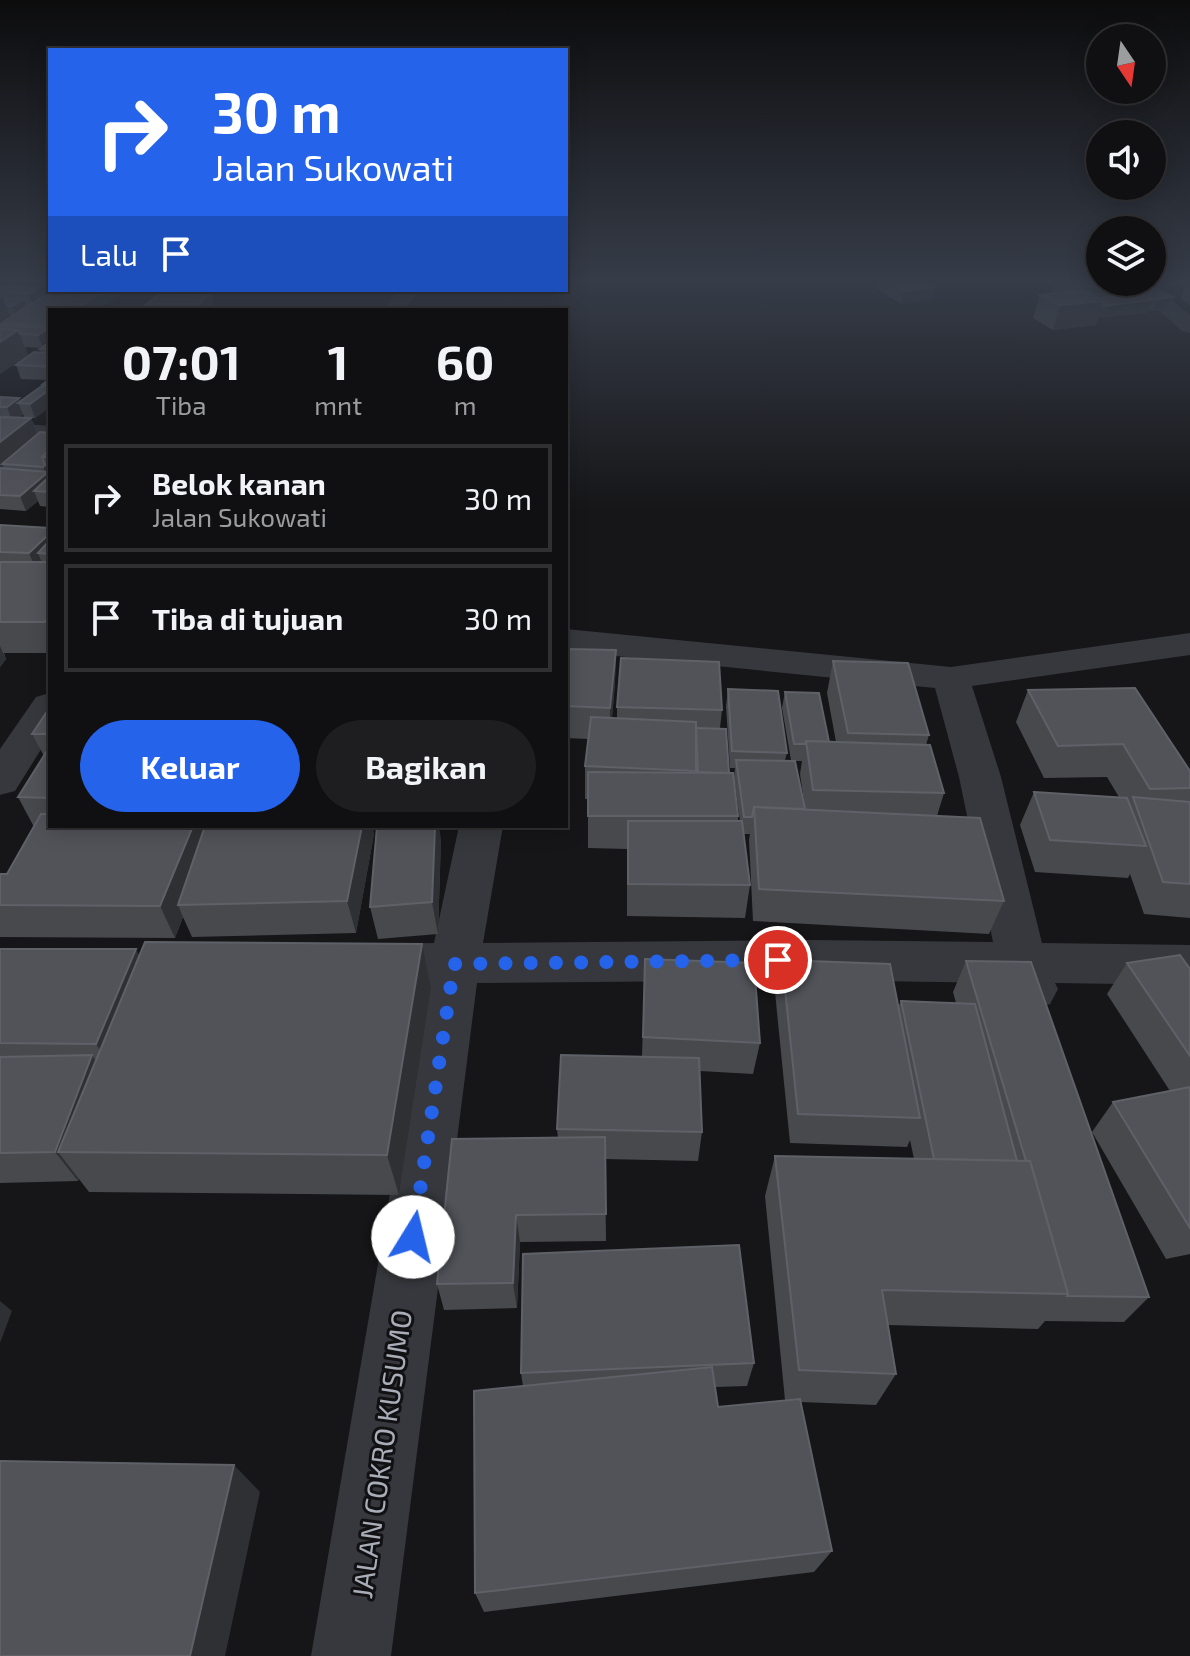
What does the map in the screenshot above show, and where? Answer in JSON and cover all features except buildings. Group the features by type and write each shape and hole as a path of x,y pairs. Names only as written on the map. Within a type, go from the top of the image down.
{"street":[{"path":"0,430 48,434"},
{"path":"568,640 951,678 1190,644"},
{"path":"951,678 980,777 1022,963 1050,1034"},
{"path":"0,781 48,708"},
{"name":"JALAN COKRO KUSUMO","path":"351,1656 454,964 481,828"},
{"path":"329,964 807,960 1190,965"}],"route":[{"path":"413,1237 454,964 778,960"}]}
